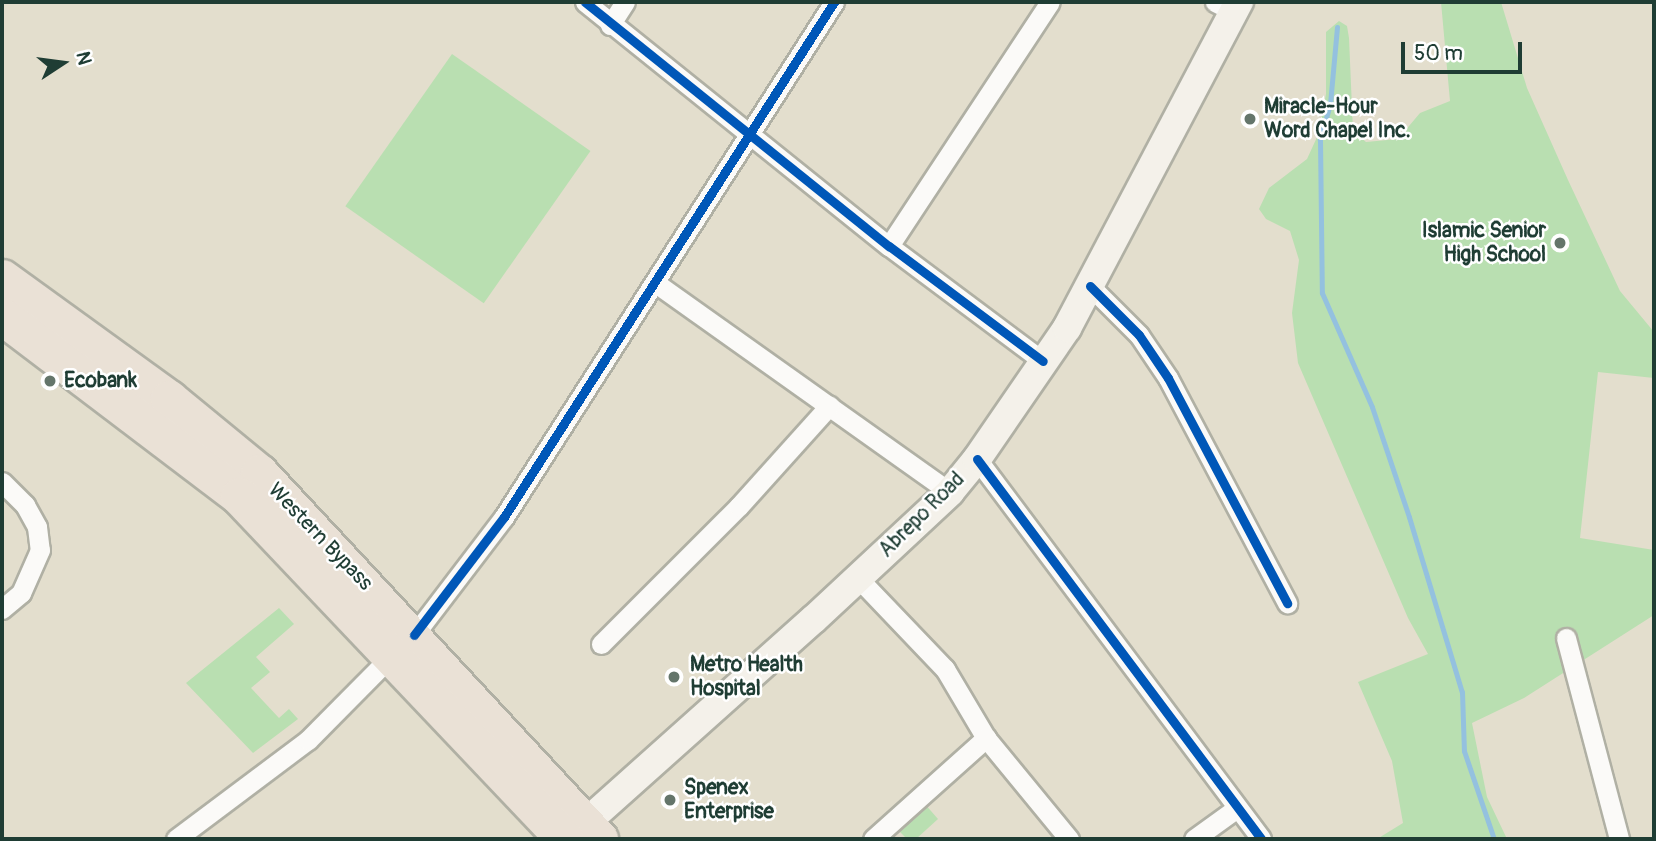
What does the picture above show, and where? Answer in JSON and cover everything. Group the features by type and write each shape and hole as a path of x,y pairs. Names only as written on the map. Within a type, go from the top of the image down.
{"highway":[{"name":"Western Bypass","path":"2,278 186,432"},
{"name":"Western Bypass","path":"2,316 186,432 259,473 402,646 579,835"}],"main road":[{"name":"Abrepo Road","path":"579,835 950,492 977,460 1090,286 1230,5"}],"street":[{"path":"585,2 610,25 889,246 1043,361"},
{"path":"610,25 625,2"},
{"path":"176,839 308,740 402,646 504,517 657,284 748,134 834,2"},
{"path":"889,246 1050,2"},
{"path":"657,284 950,492"},
{"path":"1090,286 1139,335 1168,378 1287,603"},
{"path":"601,644 739,506 828,406"},
{"path":"977,460 1261,839"},
{"path":"2,482 25,505 37,527 40,550 21,593 2,609"},
{"path":"858,578 945,669 986,738 1069,839"},
{"path":"1566,639 1619,839"},
{"path":"873,839 986,738"},
{"path":"1194,839 1237,808"}],"green space":[{"path":"1441,2 1501,2 1527,88 1568,180 1620,291 1654,332 1654,378 1598,372 1580,538 1654,550 1654,615 1524,698 1472,723 1487,797 1507,839 1377,839 1403,823 1392,761 1358,682 1428,654 1408,618 1298,363 1292,313 1299,260 1290,231 1266,219 1259,209 1269,188 1307,159 1318,135 1326,94 1326,32 1339,21 1347,26 1349,38 1353,131 1366,142 1398,139 1420,113 1450,101"},
{"path":"452,54 590,151 484,303 345,206"},
{"path":"279,608 294,624 256,657 270,672 251,688 279,718 289,709 298,719 253,753 186,683"},
{"path":"924,803 938,819 916,839 907,839 896,828"}],"waterway":[{"path":"1337,27 1330,104 1320,140 1322,293 1372,407 1409,517 1462,692 1464,751 1494,839"}],"cycle path":[{"path":"585,2 889,246 1043,361"},
{"path":"414,635 504,517 834,2"},
{"path":"1090,286 1139,335 1168,378 1287,603"},
{"path":"977,459 1261,839"}],"place":[{"name":"Miracle-Hour Word Chapel Inc.","path":"1250,119"},
{"name":"Islamic Senior High School","path":"1560,243"},
{"name":"Ecobank","path":"50,381"},
{"name":"Metro Health Hospital","path":"674,677"},
{"name":"Spenex Enterprise","path":"670,800"}]}
